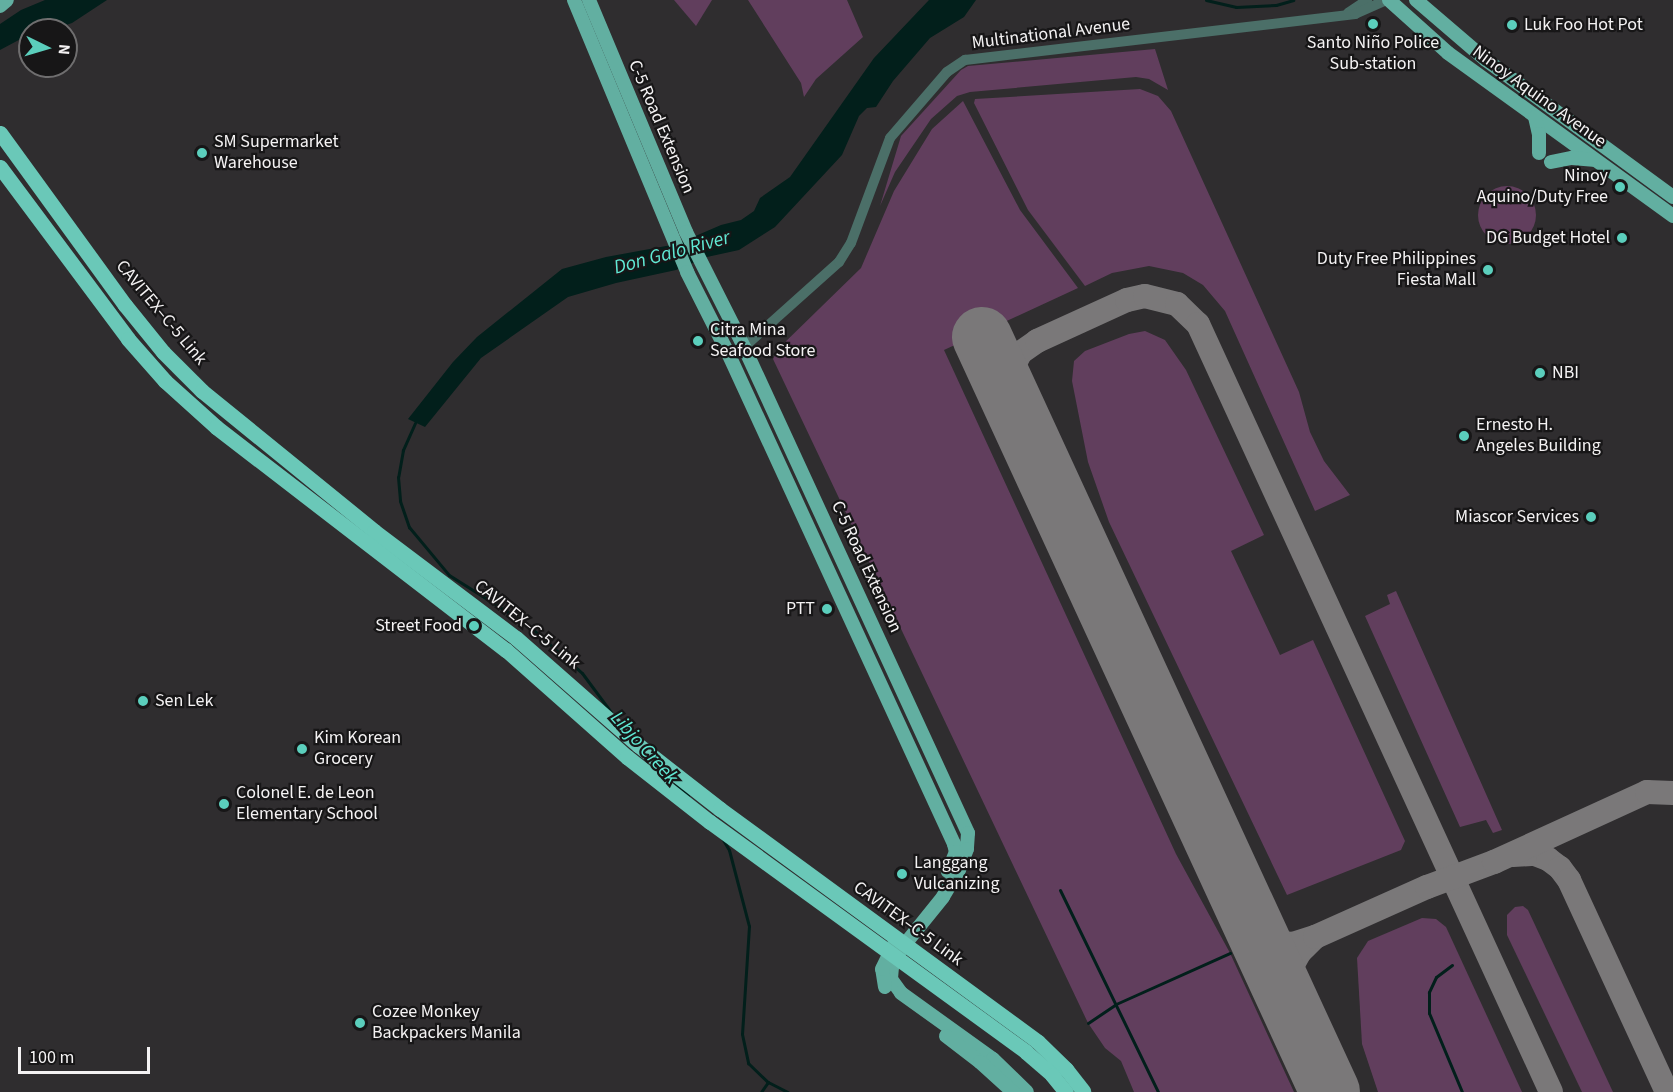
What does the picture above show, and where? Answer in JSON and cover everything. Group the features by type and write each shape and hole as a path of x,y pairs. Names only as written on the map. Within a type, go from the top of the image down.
{"highway":[{"name":"CAVITEX–C-5 Link","path":"0,134 124,305 163,352 202,391 365,524 516,638 638,745 720,809 1038,1042 1066,1069 1083,1091"},
{"name":"CAVITEX–C-5 Link","path":"0,168 128,339 165,381 216,427 506,650 627,757 710,822 1026,1052 1052,1075 1066,1092"}],"main road":[{"path":"0,6 7,0"},
{"name":"C-5 Road Extension","path":"574,0 687,273 728,353 956,848 954,859 945,878 898,937 886,957 881,974 884,985 897,1001 980,1062 1013,1092"},
{"name":"C-5 Road Extension","path":"589,0 686,232 744,347 968,833 967,849 959,870 943,897 905,942 892,967 891,979 901,993 993,1059 1027,1092"},
{"name":"Ninoy Aquino Avenue","path":"1387,0 1448,53 1535,117 1595,160 1671,206"},
{"name":"Ninoy Aquino Avenue","path":"1416,0 1486,60 1671,206"},
{"path":"582,24 596,18"},
{"path":"1535,117 1539,134 1539,153"},
{"path":"1551,162 1572,158 1595,160"}],"street":[{"name":"Multinational Avenue","path":"1347,13 1367,0"},
{"name":"Multinational Avenue","path":"728,353 744,347 846,253 890,138 947,72 964,60 1362,12 1387,0"}],"shaded area":[{"path":"674,0 712,0 696,26"},
{"path":"748,0 847,0 863,37 816,79 804,97 801,83"},
{"path":"1155,49 1168,90 1149,79 1136,77 970,92 957,96 931,119 895,172 880,206 901,136 961,70 968,66"},
{"path":"1140,89 1158,96 1171,111 1299,392 1310,432 1324,461 1350,495 1315,511 1225,311 1203,285 1183,273 1149,266 1112,273 1085,286 1028,210 974,103 975,99"},
{"path":"963,101 1020,210 1078,288 944,350 1176,854 1230,953 1294,1092 1134,1092 1121,1061 1105,1048 1088,1023 773,359 779,348 861,268 894,191 932,129"},
{"path":"1507,186 1518,188 1528,194 1534,204 1536,215 1534,226 1528,236 1518,242 1507,244 1496,242 1486,236 1480,226 1478,215 1480,204 1486,194 1496,188"},
{"path":"1145,331 1165,340 1186,370 1264,535 1231,551 1280,655 1313,640 1405,841 1401,850 1287,895 1109,522 1088,462 1072,381 1074,361 1085,351 1129,334"},
{"path":"1396,591 1502,830 1493,833 1486,820 1460,827 1365,616 1390,604 1387,595"},
{"path":"1523,906 1528,910 1613,1092 1582,1092 1507,935 1507,915 1515,907"},
{"path":"1422,918 1436,919 1446,927 1522,1092 1378,1092 1362,1044 1357,958 1368,941"}],"water":[{"path":"45,0 107,0 78,19 18,18 18,40 0,50 0,24 21,10"},
{"path":"929,0 976,0 964,17 930,38 893,81 876,107 867,108 859,116 842,155 775,227 739,250 707,257 676,270 616,283 568,297 481,358 425,427 408,419 453,362 477,337 562,269 606,257 677,244 721,225 741,220 754,211 760,198 790,177 874,58"}],"waterway":[{"name":"Don Galo River","path":"1206,0 1236,7 1276,5 1293,0"},
{"name":"Libjo Creek","path":"415,423 403,450 398,477 400,501 409,527 449,575 528,625 582,673 611,712"},
{"name":"Libjo Creek","path":"675,783 688,795"},
{"name":"Libjo Creek","path":"722,838 729,850 749,926 742,1034 748,1063 768,1082 788,1092"},
{"path":"1060,890 1158,1092"},
{"path":"1088,1023 1116,1004 1230,953"},
{"path":"1452,965 1436,977 1429,992 1429,1013 1462,1092"},
{"path":"761,1092 768,1082"}],"taxiway":[{"path":"1016,412 1010,382 1011,371 1020,353 1037,341 1127,300 1145,296 1177,304 1198,324 1551,1092"},
{"path":"1296,1020 1289,990 1291,968 1300,952 1315,937 1427,887 1494,862 1647,792 1673,793"},
{"path":"1513,855 1535,854 1548,859 1560,868 1569,880 1667,1092"},
{"path":"1250,918 1260,932 1282,943 1293,944 1315,937"}],"runway":[{"path":"982,337 1330,1092"}],"place":[{"name":"Santo Niño Police Sub-station","path":"1373,24"},
{"name":"Luk Foo Hot Pot","path":"1512,25"},
{"name":"SM Supermarket Warehouse","path":"202,153"},
{"name":"Ninoy Aquino/Duty Free","path":"1620,187"},
{"name":"DG Budget Hotel","path":"1622,238"},
{"name":"Duty Free Philippines Fiesta Mall","path":"1488,270"},
{"name":"Citra Mina Seafood Store","path":"698,341"},
{"name":"NBI","path":"1540,373"},
{"name":"Ernesto H. Angeles Building","path":"1464,436"},
{"name":"Miascor Services","path":"1591,517"},
{"name":"PTT","path":"827,609"},
{"name":"Street Food","path":"474,626"},
{"name":"Sen Lek","path":"143,701"},
{"name":"Kim Korean Grocery","path":"302,749"},
{"name":"Colonel E. de Leon Elementary School","path":"224,804"},
{"name":"Langgang Vulcanizing","path":"902,874"},
{"name":"Cozee Monkey Backpackers Manila","path":"360,1023"}]}
